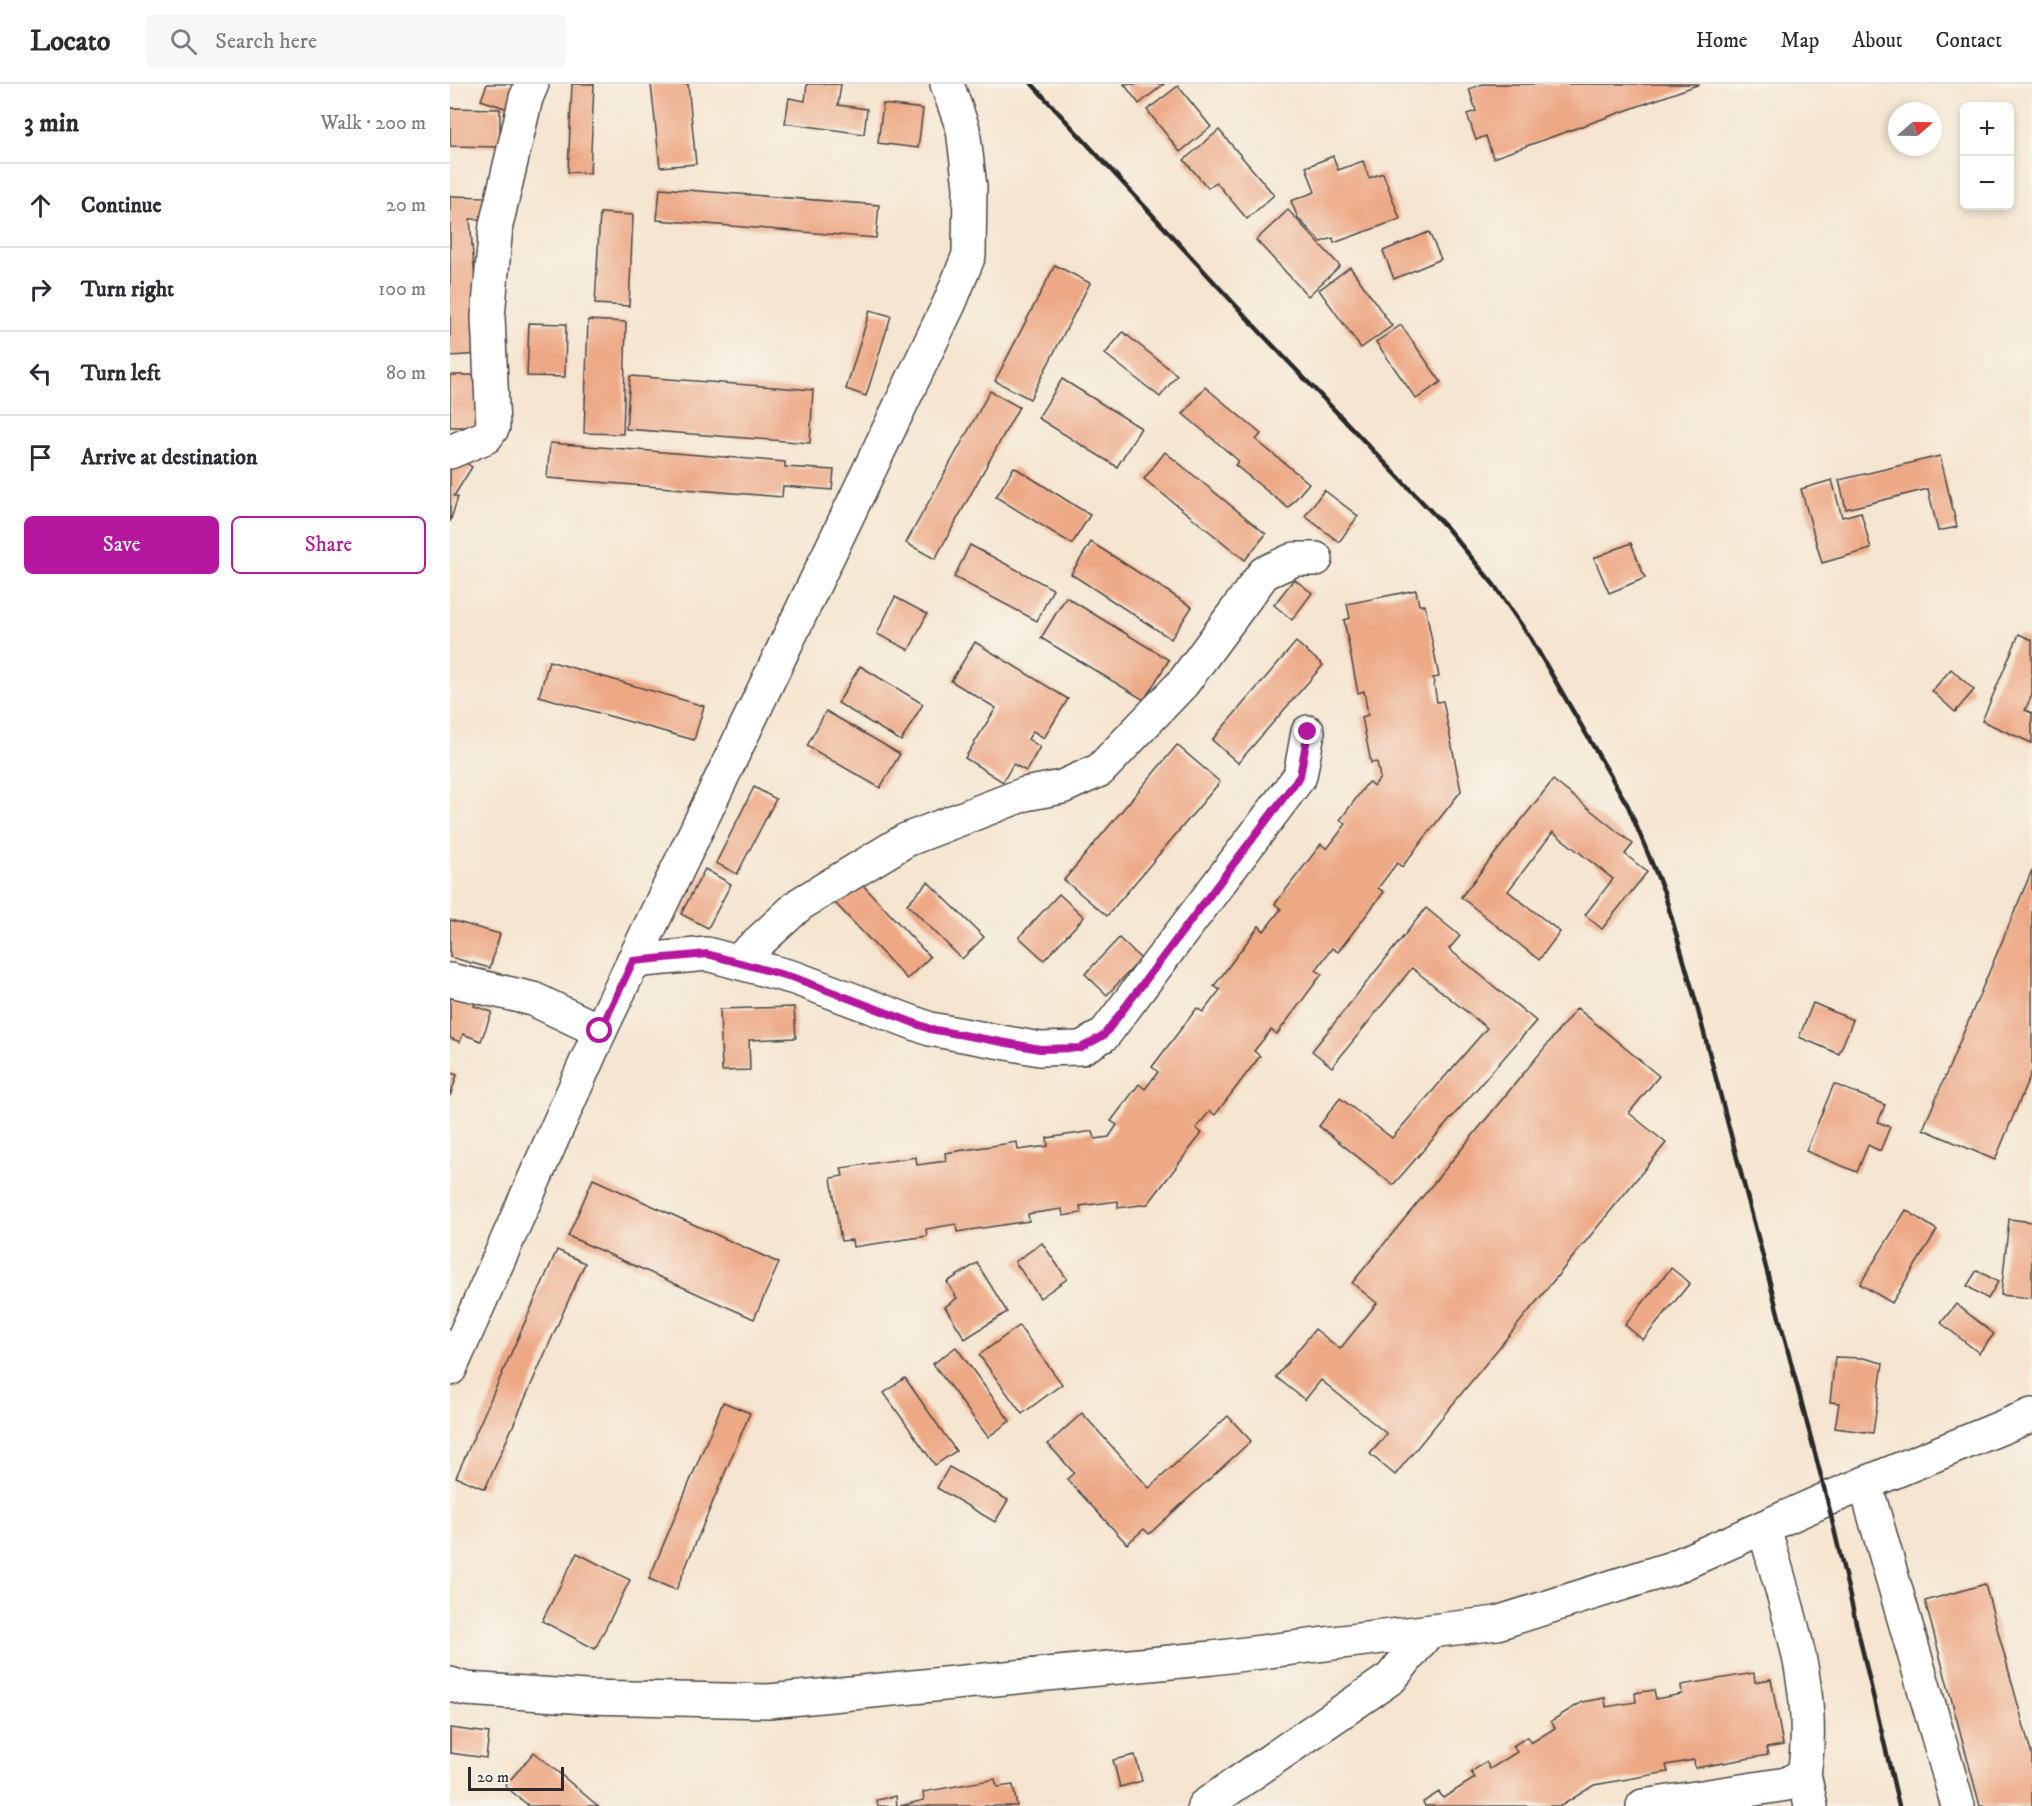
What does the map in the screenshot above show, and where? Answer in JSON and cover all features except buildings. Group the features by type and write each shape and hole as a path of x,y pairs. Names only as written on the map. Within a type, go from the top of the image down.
{"street":[{"path":"450,452 486,437 493,427 488,317 496,225 526,98 532,84"},
{"path":"450,1369 600,1031 950,302 969,255 970,187 963,129 947,84"},
{"path":"737,962 800,904 906,840 1025,794 1062,787 1100,770 1183,682 1264,573 1295,559 1316,559"},
{"path":"633,961 707,954 795,978 930,1029 1040,1049 1081,1048 1104,1035 1300,776 1308,732"},
{"path":"450,980 533,999 600,1031"},
{"path":"450,1684 466,1689 585,1697 769,1701 1212,1658 1497,1623 1672,1568 1865,1483 2032,1415"},
{"path":"1865,1483 1958,1806"},
{"path":"1764,1527 1803,1673 1808,1747 1804,1774 1810,1806"},
{"path":"1204,1806 1391,1678 1428,1632"},
{"path":"1643,1806 1787,1784 1804,1774"}],"railway":[{"path":"1032,84 1261,333 1447,528 1494,585 1531,639 1628,806 1664,892 1695,999 1827,1499 1899,1806"}],"route":[{"path":"600,1031 633,961 707,954 795,978 930,1029 1040,1049 1081,1048 1104,1035 1300,776 1308,732"}]}
